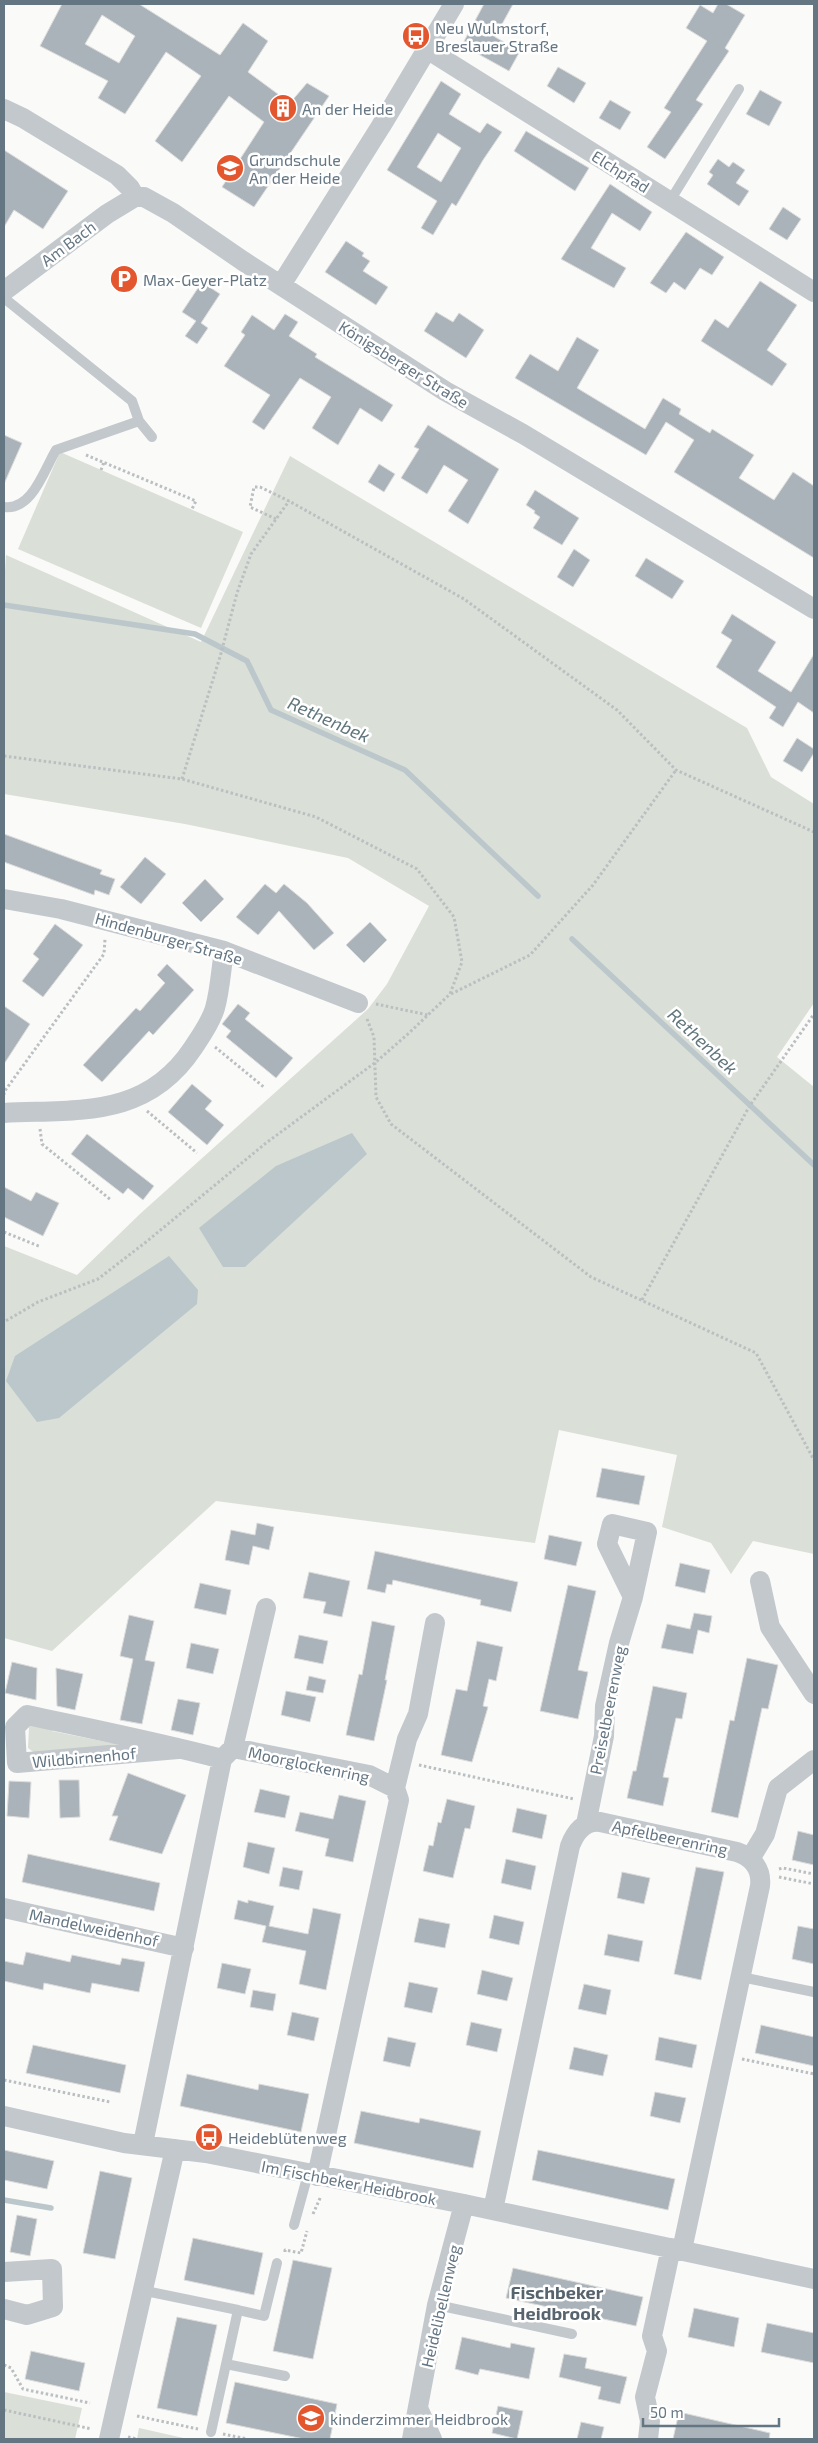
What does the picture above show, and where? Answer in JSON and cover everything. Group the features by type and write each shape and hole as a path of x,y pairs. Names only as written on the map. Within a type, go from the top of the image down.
{"street":[{"path":"281,285 454,4"},
{"name":"Elchpfad","path":"427,49 814,292"},
{"path":"4,109 23,118 117,175 130,188 135,198"},
{"name":"Königsberger Straße","path":"135,198 144,197 155,202 445,391 523,434 814,609"},
{"name":"Am Bach","path":"4,292 107,214 135,198"},
{"name":"Hindenburger Straße","path":"4,899 62,909 224,951 358,1003"},
{"path":"5,1113 77,1111 114,1106 133,1100 158,1085 185,1060 215,1009 224,951"},
{"path":"760,1581 770,1627 814,1694"},
{"name":"Preiselbeerenweg","path":"586,1824 604,1736 605,1706 619,1643 634,1597"},
{"path":"143,2144 227,1753 266,1608"},
{"path":"312,2175 399,1800 395,1788 400,1763 407,1739 418,1714 435,1623"},
{"name":"Wildbirnenhof","path":"178,1749 17,1763 15,1727 27,1715 178,1749 227,1753"},
{"name":"Moorglockenring","path":"227,1753 369,1776 395,1788"},
{"path":"750,1859 765,1834 778,1788 814,1760"},
{"name":"Apfelbeerenring","path":"586,1824 600,1822 737,1852 750,1859 760,1877"},
{"path":"493,2210 570,1846 573,1838 586,1824"},
{"path":"648,2439 650,2421 645,2397 657,2351 652,2336 676,2249 741,1977 760,1877"},
{"name":"Mandelweidenhof","path":"4,1908 184,1948"},
{"path":"4,2116 124,2143 175,2149 141,2290 109,2436"},
{"name":"Im Fischbeker Heidbrook","path":"175,2149 206,2153 464,2204 814,2279"},
{"name":"Heidelibellenweg","path":"412,2439 437,2305 464,2204"},
{"path":"4,2272 52,2269 54,2287 53,2307 27,2316 4,2311"},
{"path":"418,2408 432,2439"}],"lane":[{"path":"670,201 739,89"},
{"path":"4,298 132,401 139,421 152,437"},
{"path":"4,507 12,508 27,501 56,450 139,421"},
{"path":"741,1977 814,1992"},
{"path":"294,2225 312,2175"},
{"path":"141,2290 264,2316 277,2263"},
{"path":"437,2305 572,2334"},
{"path":"211,2432 238,2310"},
{"path":"226,2364 285,2376"}],"path":[{"path":"65,446 196,501 192,509"},
{"path":"101,470 104,462"},
{"path":"276,519 250,507 254,487 260,487 289,501 464,599 617,710 676,770 814,832"},
{"path":"182,778 220,657 236,593 251,554 289,501"},
{"path":"4,756 182,778 316,817 417,869 454,917 462,962 450,994"},
{"path":"4,1322 38,1302 98,1279 266,1143 376,1062 450,994 530,955 592,885 676,770"},
{"path":"5,1113 4,1092 104,954 105,920"},
{"path":"429,1015 377,1004 358,1003 374,1037 376,1097 391,1124 591,1276 756,1353 814,1460"},
{"path":"642,1300 750,1106 814,1014"},
{"path":"201,1035 265,1088"},
{"path":"133,1100 197,1153"},
{"path":"39,1111 42,1144 111,1200"},
{"path":"4,1232 42,1248"},
{"path":"400,1763 425,1766 589,1802"},
{"path":"779,1869 783,1868 814,1874"},
{"path":"760,1877 784,1877 814,1884"},
{"path":"742,2059 814,2074"},
{"path":"4,2080 110,2102"},
{"path":"4,2365 11,2368 23,2389 90,2403"},
{"path":"4,2410 109,2436 137,2439"},
{"path":"137,2416 247,2439"}],"shaded area":[{"path":"60,452 243,532 201,628 18,549"},
{"path":"290,456 747,728 771,777 814,804 814,1003 777,1057 814,1087 814,1554 753,1541 731,1574 711,1543 662,1527 677,1455 559,1430 535,1543 216,1501 52,1651 4,1638 4,1246 77,1275 141,1213 368,1009 387,984 429,906 348,858 185,824 4,794 4,587 6,555 201,642"},
{"path":"352,1133 367,1154 245,1267 223,1267 199,1228 276,1166"},
{"path":"169,1256 198,1290 197,1304 59,1418 37,1422 6,1381 15,1356"},
{"path":"33,1722 52,1725 52,1731 111,1743 114,1737 125,1749 36,1754 28,1748 29,1727"},
{"path":"4,2392 82,2408 75,2439 4,2439"},
{"path":"139,2428 188,2439 137,2439"}],"building":[{"name":"An der Heide","path":"62,4 139,4 220,55 243,23 268,41 248,72 290,103 307,83 329,96 254,207 222,187 264,122 229,96 182,162 155,141 201,76 166,52 125,114 98,98 108,81 40,46","holes":["102,15 135,36 119,63 85,44"]},
{"path":"484,4 513,4 495,37 520,51 509,71 462,45"},
{"path":"718,4 726,4 745,15 725,48 729,51 696,100 703,104 665,159 647,147 671,112 664,108 707,41 686,28 700,5 713,13"},
{"path":"558,67 586,83 574,103 547,86"},
{"path":"441,81 461,94 449,114 480,133 487,123 502,132 456,206 452,203 433,235 421,228 437,201 387,170","holes":["438,133 461,148 441,182 417,167"]},
{"path":"760,90 782,102 769,126 746,114"},
{"path":"610,100 631,112 620,130 599,118"},
{"path":"526,131 589,168 575,191 514,151"},
{"path":"4,150 68,191 43,229 14,210 4,227"},
{"path":"718,159 729,167 733,162 745,170 736,183 749,191 739,206 707,184 713,175 709,172"},
{"path":"610,184 652,212 640,231 612,213 591,248 626,268 614,288 561,259"},
{"path":"783,207 801,219 787,240 769,229"},
{"path":"686,232 724,257 712,275 700,268 685,290 674,282 666,293 650,283"},
{"path":"346,241 364,253 362,256 370,261 363,271 388,287 376,305 325,272"},
{"path":"760,281 797,305 767,350 787,364 772,386 701,341 715,319 728,328"},
{"path":"202,282 220,294 201,323 208,328 197,344 185,336 196,321 182,312"},
{"path":"436,312 453,322 459,313 484,330 466,358 424,331"},
{"path":"285,314 298,322 289,336 317,354 315,357 393,405 382,422 360,408 338,445 312,428 331,397 300,378 264,430 252,422 270,395 224,366 245,335 241,332 252,315 274,330"},
{"path":"577,337 599,350 577,388 645,429 663,398 681,409 679,414 710,433 712,429 754,455 739,478 774,500 793,472 814,486 814,558 674,472 694,440 666,422 646,455 515,378 530,354 558,371"},
{"path":"428,425 499,469 468,524 448,511 468,480 444,465 427,494 401,478 419,449 414,447"},
{"path":"4,435 22,443 4,484"},
{"path":"379,464 395,474 384,492 368,482"},
{"path":"535,490 579,518 562,545 533,528 540,517 526,505"},
{"path":"574,549 590,560 573,587 557,577"},
{"path":"646,558 684,581 672,599 635,576"},
{"path":"732,614 776,642 758,671 791,692 814,654 814,713 798,702 783,727 769,718 776,707 716,667 732,640 721,633"},
{"path":"797,738 814,749 814,753 802,772 783,761"},
{"path":"4,834 102,870 100,874 115,879 109,895 95,890 94,895 4,862"},
{"path":"145,857 166,874 141,904 120,887"},
{"path":"205,879 224,899 201,922 182,903"},
{"path":"265,884 276,893 284,884 307,903 334,933 314,950 279,911 258,935 236,917"},
{"path":"370,922 387,940 364,963 346,945"},
{"path":"55,924 83,945 43,997 22,981 39,959 33,954"},
{"path":"167,964 194,990 153,1035 149,1031 102,1082 83,1065 136,1008 140,1011 165,983 157,975"},
{"path":"238,1004 250,1013 245,1019 293,1058 276,1078 226,1037 231,1031 222,1024"},
{"path":"4,1006 30,1024 4,1064"},
{"path":"192,1084 212,1101 205,1109 224,1125 207,1145 168,1112"},
{"path":"87,1134 154,1186 143,1200 128,1188 123,1194 71,1154"},
{"path":"4,1187 31,1201 36,1192 59,1203 43,1236 4,1217"},
{"path":"602,1468 645,1476 639,1505 596,1497"},
{"path":"257,1523 274,1527 269,1550 253,1546 249,1565 225,1560 231,1530 255,1535"},
{"path":"549,1535 582,1542 576,1566 544,1559"},
{"path":"375,1551 518,1582 511,1612 480,1605 481,1600 393,1580 392,1585 387,1584 385,1593 367,1589"},
{"path":"680,1563 710,1570 705,1593 675,1586"},
{"path":"309,1572 350,1581 342,1617 323,1613 326,1602 303,1598"},
{"path":"200,1583 231,1590 226,1615 194,1608"},
{"path":"568,1585 596,1591 578,1670 588,1672 578,1719 540,1711"},
{"path":"694,1613 712,1616 709,1633 698,1630 693,1654 661,1648 667,1624 690,1629"},
{"path":"129,1615 154,1621 145,1660 155,1662 142,1724 120,1720 133,1659 120,1656"},
{"path":"372,1621 395,1626 385,1680 387,1680 374,1741 346,1735 359,1674 362,1675"},
{"path":"299,1635 328,1641 323,1664 294,1658"},
{"path":"477,1641 503,1647 496,1681 489,1679 483,1706 488,1707 472,1762 441,1755 456,1689 467,1691"},
{"path":"191,1643 219,1649 213,1674 186,1668"},
{"path":"747,1658 778,1665 768,1709 762,1708 738,1818 711,1812 730,1720 734,1721"},
{"path":"12,1662 37,1668 36,1700 5,1693"},
{"path":"56,1668 83,1674 75,1710 57,1706"},
{"path":"309,1676 326,1680 323,1693 306,1690"},
{"path":"653,1686 687,1693 682,1719 676,1718 663,1777 669,1778 663,1806 627,1798 633,1771 636,1771"},
{"path":"286,1691 316,1697 310,1722 281,1715"},
{"path":"178,1699 200,1703 193,1735 171,1730"},
{"path":"128,1773 186,1795 162,1854 109,1840 118,1816 112,1816"},
{"path":"59,1780 79,1780 80,1817 60,1818"},
{"path":"9,1781 31,1782 29,1818 7,1816"},
{"path":"260,1789 290,1796 285,1818 254,1812"},
{"path":"339,1795 366,1801 353,1862 325,1856 329,1839 295,1831 300,1812 333,1819"},
{"path":"447,1799 475,1806 470,1829 465,1828 453,1878 423,1871 429,1845 433,1846 438,1822 441,1823"},
{"path":"517,1808 547,1815 542,1839 512,1832"},
{"path":"798,1831 814,1835 814,1865 792,1860"},
{"path":"248,1842 275,1848 269,1874 243,1867"},
{"path":"28,1854 160,1883 154,1911 22,1882"},
{"path":"506,1859 536,1866 531,1890 501,1883"},
{"path":"283,1867 303,1871 299,1890 279,1886"},
{"path":"696,1867 724,1872 701,1980 674,1974"},
{"path":"622,1872 650,1878 644,1904 617,1898"},
{"path":"238,1900 248,1903 248,1900 274,1906 269,1926 308,1934 313,1908 341,1914 326,1990 299,1984 306,1951 262,1942 266,1926 234,1919"},
{"path":"494,1915 524,1922 519,1945 489,1938"},
{"path":"419,1918 450,1924 445,1948 414,1942"},
{"path":"798,1926 814,1929 814,1964 792,1959"},
{"path":"608,1934 643,1941 639,1962 604,1955"},
{"path":"26,1952 70,1962 72,1955 120,1965 122,1958 145,1962 139,1992 92,1983 90,1993 44,1983 43,1990 4,1981 4,1961 23,1965"},
{"path":"222,1963 251,1969 245,1994 217,1988"},
{"path":"482,1970 513,1978 507,2001 477,1994"},
{"path":"409,1982 438,1988 432,2013 404,2007"},
{"path":"584,1984 611,1990 606,2015 578,2009"},
{"path":"253,1990 276,1994 273,2011 250,2007"},
{"path":"292,2012 319,2018 314,2041 287,2035"},
{"path":"471,2022 502,2029 497,2052 466,2045"},
{"path":"761,2025 814,2037 814,2066 755,2053"},
{"path":"388,2037 416,2043 410,2067 383,2061"},
{"path":"659,2037 697,2045 692,2068 655,2060"},
{"path":"33,2045 126,2065 120,2093 26,2073"},
{"path":"574,2047 608,2055 603,2076 569,2069"},
{"path":"187,2074 258,2090 259,2084 309,2094 301,2132 180,2106"},
{"path":"655,2092 686,2098 680,2123 650,2116"},
{"path":"361,2111 419,2123 420,2118 481,2131 473,2168 354,2143"},
{"path":"4,2150 54,2161 47,2189 4,2180"},
{"path":"538,2150 675,2179 668,2210 532,2180"},
{"path":"100,2171 132,2178 115,2259 83,2253"},
{"path":"17,2215 37,2219 30,2256 10,2252"},
{"path":"193,2238 263,2253 254,2295 184,2280"},
{"path":"293,2260 332,2268 313,2359 273,2351"},
{"path":"513,2268 643,2297 636,2326 506,2298"},
{"path":"694,2308 739,2318 734,2347 688,2337"},
{"path":"177,2317 217,2325 197,2416 157,2408"},
{"path":"767,2323 814,2333 814,2363 761,2352"},
{"path":"462,2337 510,2348 511,2343 535,2348 529,2379 480,2369 478,2375 455,2369"},
{"path":"31,2351 85,2363 79,2391 25,2379"},
{"path":"564,2354 587,2358 585,2368 627,2377 620,2404 598,2399 601,2387 559,2377"},
{"path":"235,2382 337,2404 330,2439 304,2439 226,2423"},
{"path":"498,2406 523,2411 517,2439 492,2433"},
{"path":"679,2412 770,2433 769,2439 673,2439"},
{"path":"581,2422 604,2427 601,2439 577,2439"}],"waterway":[{"name":"Rethenbek","path":"4,605 195,634 247,661 271,710 405,770 538,896"},
{"name":"Rethenbek","path":"572,939 814,1165"},
{"path":"4,2200 51,2208"}],"place":[{"name":"Neu Wulmstorf, Breslauer Straße","path":"416,36"},
{"name":"An der Heide","path":"283,108"},
{"name":"Grundschule An der Heide","path":"230,168"},
{"name":"Max-Geyer-Platz","path":"124,279"},
{"name":"Heideblütenweg","path":"209,2137"},
{"name":"kinderzimmer Heidbrook","path":"311,2418"}],"district":[{"name":"Fischbeker Heidbrook","path":"557,2302"}]}
